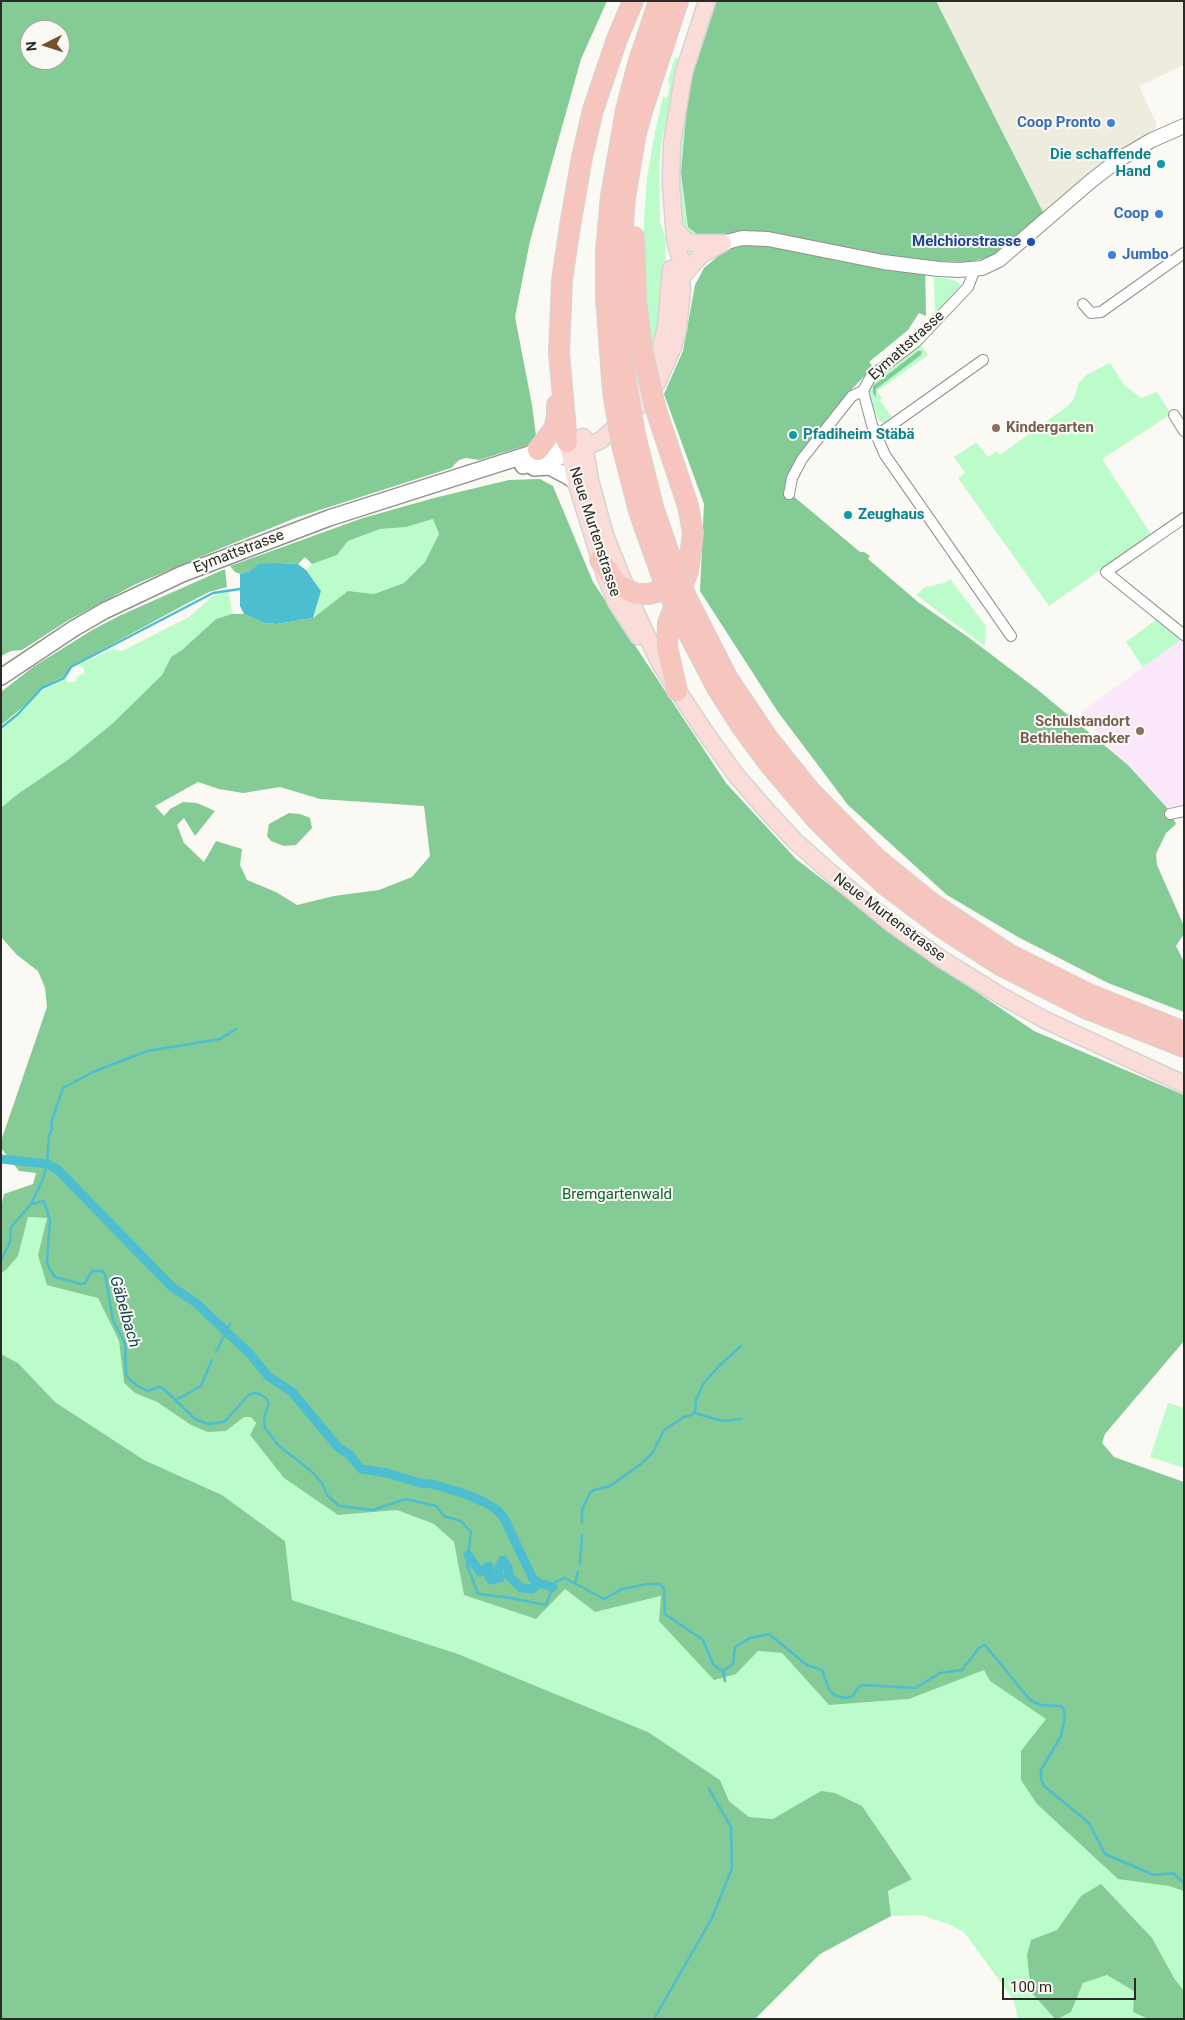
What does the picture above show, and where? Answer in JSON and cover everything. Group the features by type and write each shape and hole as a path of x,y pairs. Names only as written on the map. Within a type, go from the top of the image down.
{"highway":[{"path":"576,445 560,369 562,280 577,179 600,88 616,40 633,1"},
{"path":"659,1 638,64 626,110 611,196 606,251 606,298 639,511 720,692 770,765 832,836 884,884 940,927 1000,965 1085,1008 1184,1047"},
{"path":"619,384 620,290 625,198 636,133 650,82 678,1"},
{"path":"665,38 644,132 636,198 634,274 642,350 656,410 690,514 693,533 688,571 668,623 667,647 677,691"},
{"path":"538,450 554,429 557,418 556,382 560,369"},
{"path":"600,560 612,579 627,590 636,594 649,594 668,587 676,578 692,546"},
{"path":"682,606 705,637 728,679 781,756 843,826 894,874 956,920 1028,964 1091,995 1184,1032"}],"main road":[{"path":"707,1 690,49 674,125 671,168 674,234 671,253 676,274 686,272 701,255 723,243"},
{"path":"674,234 691,243 723,243"},
{"name":"Eymattstrasse","path":"520,467 576,445 612,418 640,386 654,366 663,344 676,274"},
{"name":"Eymattstrasse","path":"1,677 96,615 126,599 182,574 329,518 432,484 494,467 538,450 576,445"},
{"name":"Neue Murtenstrasse","path":"576,445 576,482 600,560 616,602 726,763 768,812 812,857 878,913 943,960 1003,997 1072,1033 1184,1084"},
{"name":"Neue Murtenstrasse","path":"576,445 590,480 610,550 662,667"},
{"name":"Eymattstrasse","path":"494,467 530,469 547,466 576,482"}],"street":[{"path":"723,243 742,238 768,239 883,262 939,269 975,270 999,260 1118,160 1152,140 1184,126"},
{"path":"1083,304 1091,313 1101,312 1184,253"},
{"name":"Eymattstrasse","path":"790,494 792,478 802,459 852,396 863,392 871,376 913,344 968,287 975,270"},
{"path":"876,436 983,360"},
{"path":"863,392 876,436 891,465 1011,636"},
{"path":"1174,415 1184,431"},
{"path":"1183,632 1106,572 1184,518"},
{"path":"1170,814 1184,811"}],"shaded area":[{"path":"936,1 1184,1 1184,65 1139,86 1156,122 1156,128 1152,134 1045,216"},
{"name":"Schulstandort Bethlehemacker","path":"1182,639 1184,641 1184,807 1169,810 1129,765 1111,751 1081,712"}],"green space":[{"path":"1,1 607,1 581,59 530,241 515,317 536,436 531,444 479,460 466,458 459,460 451,468 298,517 136,584 67,621 22,650 11,651 1,656"},
{"path":"715,1 936,1 1045,216 1010,245 991,257 968,262 925,261 926,316 919,313 908,330 869,362 873,367 851,390 807,446 786,490 860,552 870,556 868,559 918,602 1038,690 1128,765 1169,810 1176,824 1166,833 1156,854 1157,865 1184,926 1184,934 1176,946 1184,962 1184,1012 1108,983 1018,937 947,895 848,805 778,712 700,591 704,504 664,394 683,351 695,285 704,268 717,257 715,238 701,237 688,227 681,173 689,81 709,14"},
{"path":"675,57 682,61 672,107 662,138 659,167 660,222 665,237 666,275 664,307 652,357 643,316 644,220 647,178 663,97 667,98 670,85 668,81"},
{"path":"689,81 681,173 688,227 707,240 685,233 681,223 678,172 680,129"},
{"path":"934,277 954,280 961,285 937,313 935,312"},
{"path":"920,344 928,355 877,391 882,398 880,400 893,419 883,423 879,421 871,403 869,389 872,382"},
{"path":"918,351 922,351 921,355 876,389 876,397 873,393 873,386"},
{"path":"1110,363 1124,385 1141,398 1157,392 1171,414 1102,459 1151,534 1049,606 958,478 965,473 954,457 975,443 978,444 988,457 997,451 1000,455 1069,405 1074,398 1079,383 1086,375"},
{"name":"Bremgartenwald","path":"540,479 553,486 593,582 726,783 796,859 909,946 1034,1031 1184,1095 1184,1341 1105,1434 1102,1443 1114,1457 1184,1482 1184,1891 1169,1886 1118,1879 1037,1804 1021,1780 1021,1751 1046,1719 990,1681 984,1670 909,1699 829,1705 782,1653 758,1651 736,1674 714,1680 659,1621 661,1596 595,1612 565,1589 536,1619 464,1595 454,1542 434,1524 397,1510 338,1515 284,1478 250,1435 256,1423 251,1417 244,1417 226,1431 208,1432 191,1425 157,1402 135,1393 124,1383 119,1341 98,1298 47,1285 38,1255 47,1218 28,1217 18,1256 1,1273 1,1207 4,1194 33,1184 36,1173 19,1171 1,1148 1,1141 47,1007 45,988 38,971 17,955 1,937 1,808 15,796 69,759 113,723 162,675 171,657 182,650 216,619 232,614 244,614 264,623 277,624 313,618 348,591 374,594 404,583 425,562 439,534 433,519 406,527 380,529 348,541 337,555 312,564 305,557 298,564 278,563 240,574 235,572 230,566 363,518 509,480","holes":["198,782 219,789 243,793 280,787 320,799 424,806 430,856 412,877 379,890 334,896 297,905 276,892 247,880 240,865 242,849 216,841 204,862 184,843 177,825 184,818 195,836 215,811 197,803 183,802 170,809 164,816 155,806"]},
{"path":"434,519 439,534 425,562 404,583 374,594 348,591 313,618 321,591 306,570 312,564 337,555 348,541 380,529 406,527"},
{"path":"225,569 227,587 209,592 72,666 64,676 44,686 1,725 1,692 33,667 94,629 121,615"},
{"path":"950,579 986,626 985,646 916,595 925,587 944,583"},
{"path":"229,592 232,614 216,619 182,650 171,657 162,675 113,723 69,759 15,796 1,808 1,730 19,715 40,692 65,679 68,682 75,682 77,677 85,673 83,667 78,665 113,649 122,651 189,617 213,596"},
{"path":"1157,619 1182,639 1143,667 1126,642"},
{"path":"289,813 300,814 310,818 312,828 296,845 284,846 271,841 267,836 269,824"},
{"path":"28,1217 47,1218 38,1255 98,1298 119,1341 124,1384 135,1393 157,1402 191,1425 226,1431 244,1417 251,1416 256,1423 250,1435 284,1478 338,1515 397,1510 434,1524 454,1542 464,1595 565,1589 595,1612 661,1596 736,1674 758,1651 782,1653 829,1705 909,1699 984,1669 990,1681 1047,1719 1169,1886 1184,1891 1184,1991 1174,1978 1081,1896 1057,1930 1031,1992 1055,2019 1018,2019 1013,1999 964,1932 951,1925 921,1915 891,1916 888,1891 912,1878 862,1806 795,1807 773,1819 749,1817 729,1801 720,1780 648,1732 458,1654 292,1600 285,1541 222,1495 144,1460 55,1402 18,1363 1,1354 1,1273 18,1256"},
{"path":"1,1354 18,1363 55,1402 144,1460 222,1495 285,1541 292,1600 458,1654 648,1732 720,1780 729,1801 749,1817 773,1819 821,1791 835,1793 862,1806 912,1879 888,1891 891,1916 820,1954 755,2019 1,2019"},
{"path":"1168,1403 1184,1408 1184,1468 1150,1457"},
{"path":"1101,1884 1152,1938 1174,1978 1184,1991 1184,2019 1148,2019 1133,2012 1134,1991 1107,1975 1083,1983 1071,2012 1058,2019 1055,2019 1031,1992 1027,1955 1031,1940 1057,1930 1081,1896"},
{"path":"1107,1974 1134,1991 1133,2012 1148,2019 1058,2019 1071,2012 1083,1983"}],"water":[{"path":"259,564 298,564 306,570 321,591 313,618 277,624 264,623 244,614 240,606 240,574 250,571"}],"waterway":[{"path":"1,728 18,714 42,688 64,678 71,667 213,593 240,589"},
{"path":"32,1202 43,1179 47,1164 49,1135 52,1129 51,1123 63,1088 93,1072 147,1051 220,1039 236,1029"},
{"path":"1,1159 47,1164 57,1169 173,1288 195,1302 249,1353 268,1376 292,1392 338,1447 350,1455 361,1469 387,1473 420,1483 432,1484 465,1494 497,1510 504,1518 533,1579 553,1587"},
{"name":"Gäbelbach","path":"1,1260 10,1242 11,1227 31,1204 44,1201 50,1220 47,1262 49,1268 55,1277 81,1284 85,1283 92,1271 102,1271 105,1274 113,1320 125,1343 126,1375 130,1380 148,1391 159,1387 164,1389 195,1419 208,1424 224,1422 249,1395 260,1394 269,1403 264,1418 265,1428 278,1445 311,1471 322,1483 327,1495 339,1506 373,1510 406,1499 436,1506 444,1516 461,1521 471,1532 467,1565 478,1594 546,1605 555,1582 565,1578 604,1599 622,1589 647,1584 660,1584 664,1589 665,1614 703,1640 713,1664 720,1670 723,1671 733,1664 735,1647 750,1638 769,1634 807,1665 822,1670 829,1689 834,1695 845,1698 853,1696 858,1688 863,1685 916,1688 940,1673 962,1670 979,1648 985,1645 1030,1700 1041,1705 1061,1706 1064,1710 1065,1716 1061,1736 1041,1770 1041,1779 1044,1786 1089,1823 1105,1854 1154,1875 1173,1873 1184,1883"},
{"path":"216,1352 230,1324"},
{"path":"695,1412 696,1400 703,1384 741,1346"},
{"path":"176,1400 201,1386 212,1360"},
{"path":"582,1522 582,1510 590,1493 594,1490 610,1486 641,1464 653,1452 664,1430 684,1417 695,1413 722,1421 741,1419"},
{"path":"580,1564 582,1535"},
{"path":"468,1555 480,1572 489,1566 489,1577 492,1580 500,1578 498,1570 503,1560 508,1567 509,1576 521,1588 532,1589 539,1583"},
{"path":"575,1583 578,1572"},
{"path":"723,1671 725,1681"},
{"path":"654,2019 712,1918 732,1868 731,1827 709,1789"}],"place":[{"name":"Coop Pronto","path":"1111,123"},
{"name":"Die schaffende Hand","path":"1161,164"},
{"name":"Coop","path":"1159,214"},
{"name":"Melchiorstrasse","path":"1031,242"},
{"name":"Jumbo","path":"1112,255"},
{"name":"Kindergarten","path":"996,428"},
{"name":"Pfadiheim Stäbä","path":"793,435"},
{"name":"Zeughaus","path":"848,515"},
{"name":"Schulstandort Bethlehemacker","path":"1140,731"}]}
